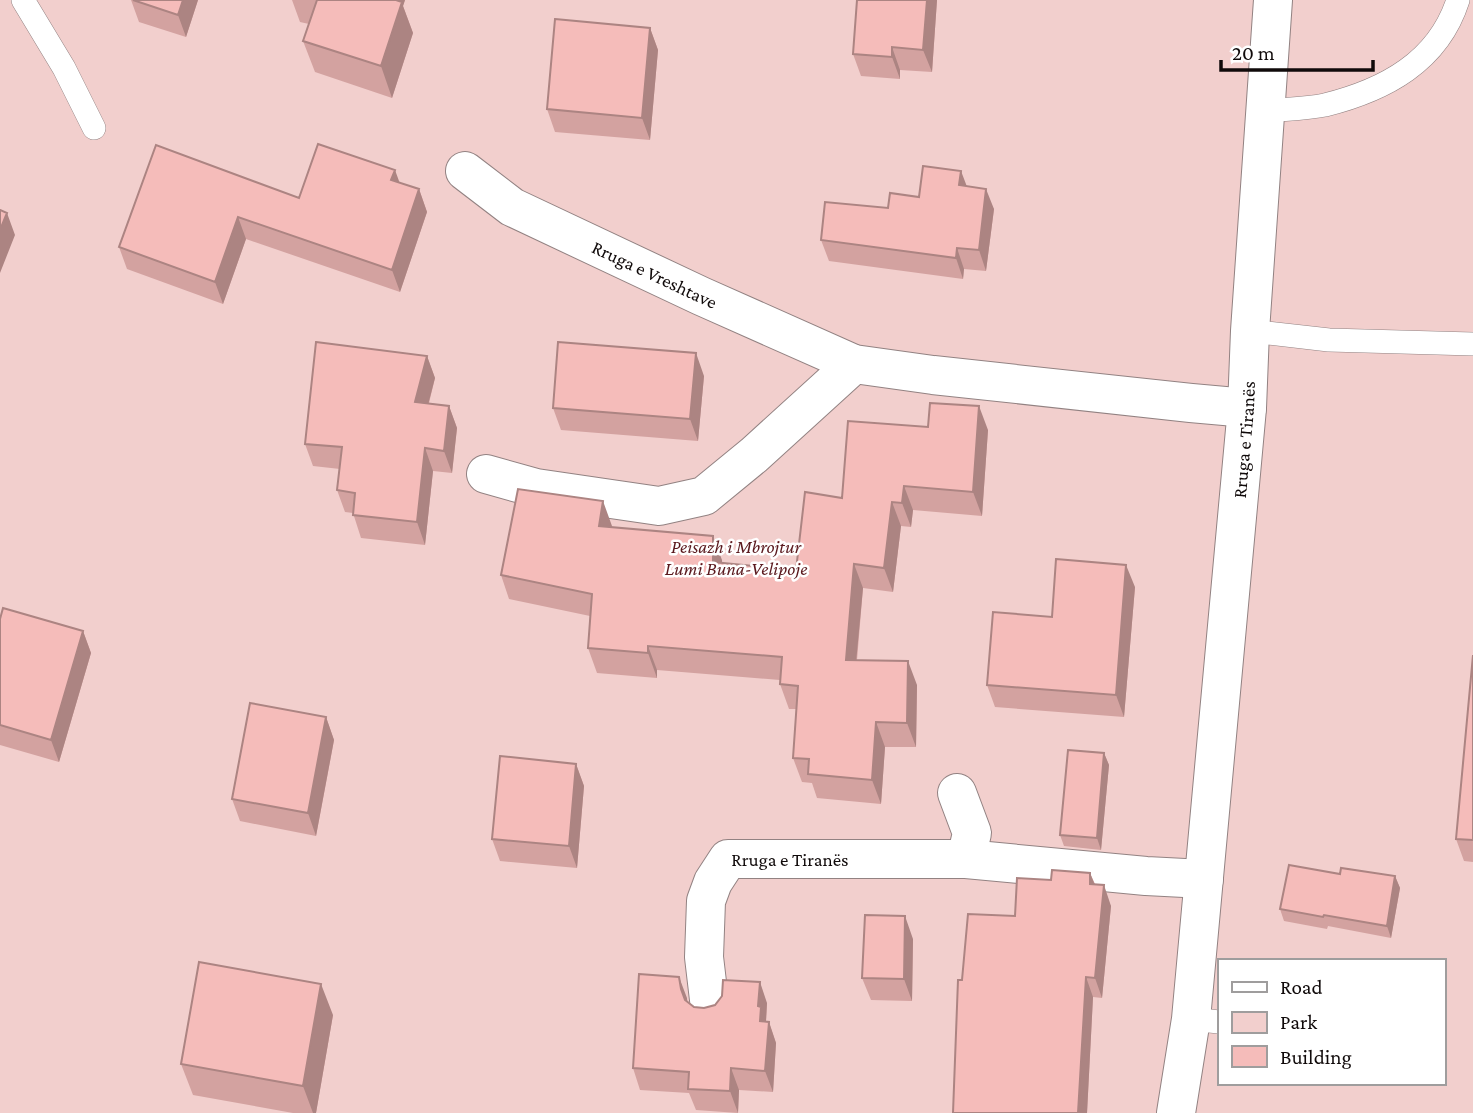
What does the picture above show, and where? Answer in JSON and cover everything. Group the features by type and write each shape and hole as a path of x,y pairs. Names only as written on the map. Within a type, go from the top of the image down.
{"street":[{"name":"Rruga e Tiranës","path":"1176,1113 1205,1020 1204,879 1247,408 1273,0"},
{"name":"Rruga e Vreshtave","path":"465,171 512,207 854,364 933,375 1247,408"},
{"path":"486,474 536,488 659,506 704,496 754,455 854,364"},
{"path":"957,793 972,832 966,859"},
{"name":"Rruga e Tiranës","path":"710,1008 704,957 706,901 713,882 728,859 966,859 1204,879"}],"lane":[{"path":"23,0 64,68 94,128"},
{"path":"1265,111 1323,105 1382,84 1401,74 1433,47 1452,18 1458,0"},
{"path":"1250,331 1329,340 1473,344"}],"green space":[{"name":"Peisazh i Mbrojtur Lumi Buna-Velipoje","path":"0,0 1473,0 1473,1113 0,1113"}],"building":[{"path":"133,0 183,0 178,15"},
{"path":"317,0 402,2 381,66 303,41"},
{"path":"857,0 927,0 923,50 892,47 892,57 853,54"},
{"path":"555,19 650,28 642,118 547,109"},
{"path":"318,144 395,170 391,180 419,189 392,270 238,217 215,282 119,247 156,145 299,198"},
{"path":"923,166 961,171 959,185 986,189 979,250 957,248 956,258 821,240 825,202 888,208 890,193 919,197"},
{"path":"0,210 7,213 0,230"},
{"path":"316,342 427,356 415,402 449,406 444,451 425,448 417,522 353,515 355,493 337,490 342,447 305,444"},
{"path":"558,342 696,353 690,419 553,408"},
{"path":"930,403 979,406 973,492 904,486 902,503 892,502 884,568 854,564 846,660 908,661 907,723 876,722 872,780 808,774 809,759 793,758 798,686 780,684 782,657 648,646 648,653 588,648 592,594 501,575 518,489 603,501 599,526 713,536 713,562 796,570 805,492 842,498 848,421 928,427"},
{"path":"1056,559 1126,565 1116,695 987,685 993,612 1052,617"},
{"path":"3,608 83,631 51,740 0,725 0,619"},
{"path":"1473,655 1473,840 1456,839"},
{"path":"250,703 326,717 308,813 232,799"},
{"path":"1068,750 1104,753 1097,838 1060,835"},
{"path":"500,756 576,764 569,846 492,839"},
{"path":"1289,865 1340,874 1341,868 1395,876 1387,926 1280,909"},
{"path":"1052,870 1090,873 1090,884 1104,885 1095,978 1086,977 1078,1113 953,1113 958,980 962,980 968,914 1015,916 1017,878 1051,880"},
{"path":"865,915 905,916 904,979 862,978"},
{"path":"199,962 321,984 303,1086 181,1064"},
{"path":"639,974 679,977 685,1000 694,1007 704,1008 715,1005 722,996 723,980 760,982 760,1021 769,1022 765,1071 731,1068 730,1091 688,1089 689,1072 633,1068"}]}
